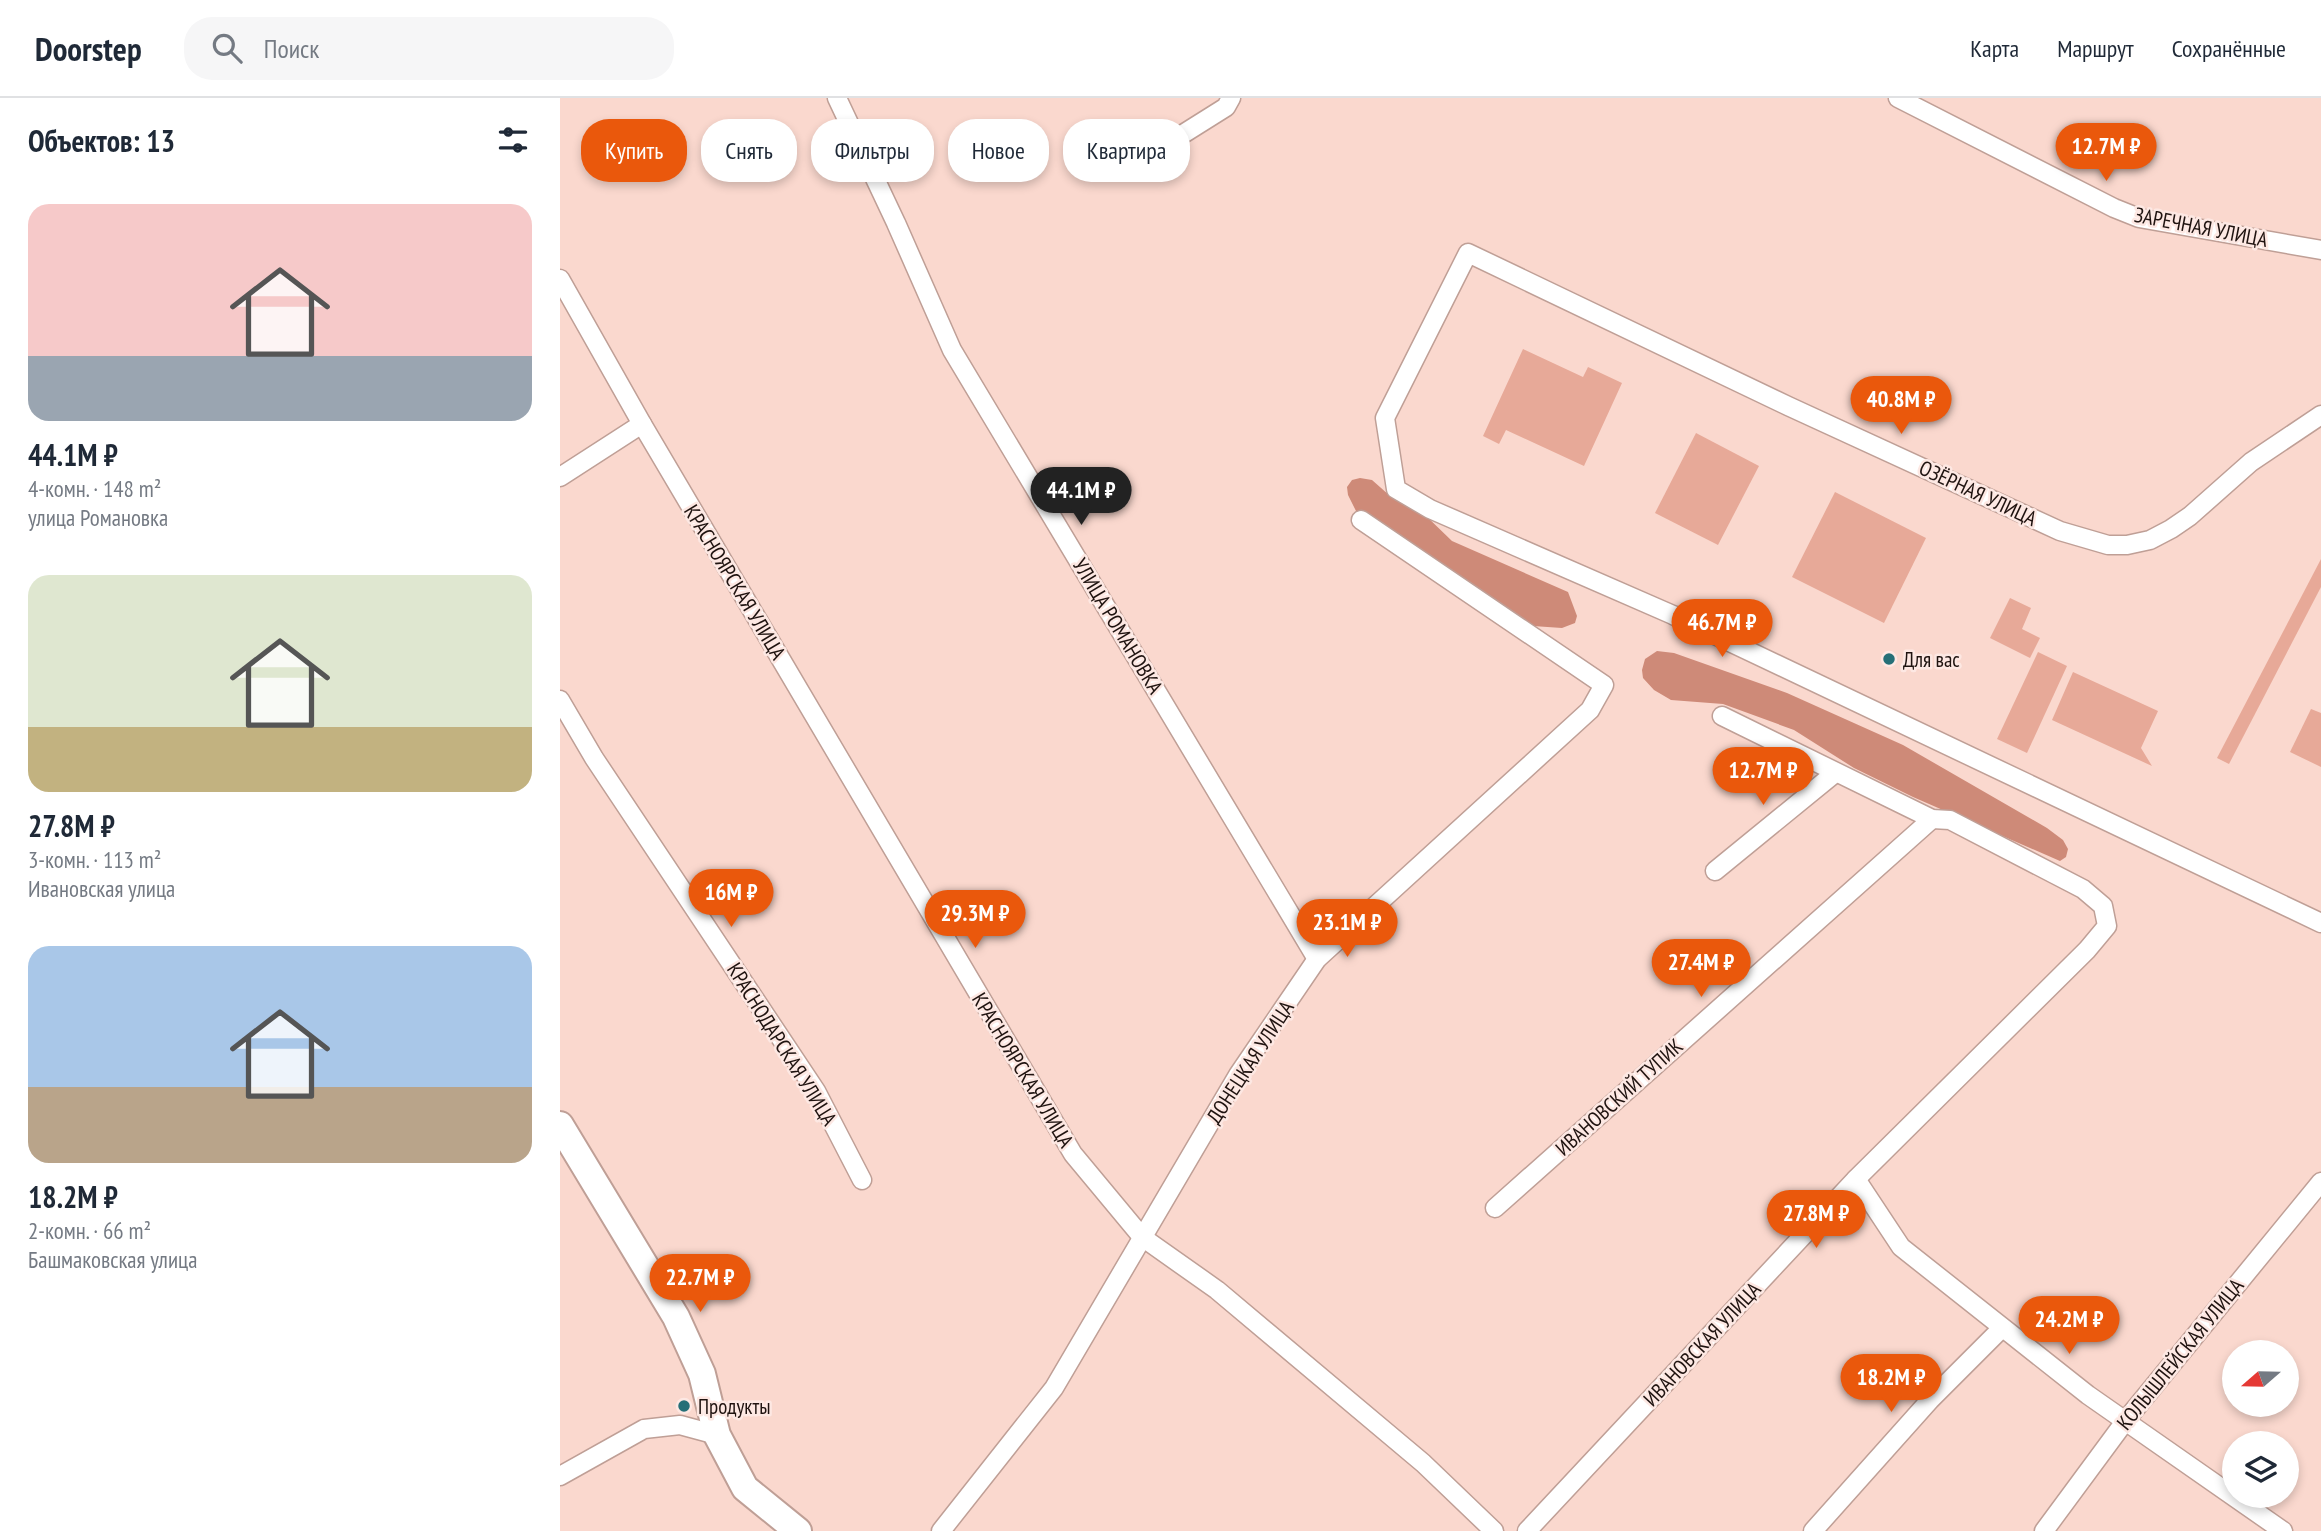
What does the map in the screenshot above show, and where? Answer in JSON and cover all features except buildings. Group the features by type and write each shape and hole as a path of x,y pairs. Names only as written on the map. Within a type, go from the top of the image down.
{"street":[{"name":"УЛИЦА РОМАНОВКА","path":"837,98 897,223 952,350 1317,959"},
{"path":"1190,130 1226,107 1231,98"},
{"name":"ЗАРЕЧНАЯ УЛИЦА","path":"1898,98 2114,208 2139,218 2321,250"},
{"name":"ОЗЁРНАЯ УЛИЦА","path":"2321,415 2250,463 2190,516 2150,540 2127,545 2092,542 2048,526 1777,401 1468,253 1385,418 1396,489 1430,509 1673,614 2321,923"},
{"name":"КРАСНОЯРСКАЯ УЛИЦА","path":"560,279 642,424 1073,1154 1142,1237 1227,1298 1423,1463 1494,1531"},
{"path":"560,477 642,424"},
{"name":"ДОНЕЦКАЯ УЛИЦА","path":"941,1531 1054,1388 1238,1075 1317,959 1590,710 1604,685 1361,520"},
{"name":"КРАСНОДАРСКАЯ УЛИЦА","path":"560,700 602,770 816,1091 862,1180"},
{"path":"1722,716 1931,819"},
{"path":"1715,871 1835,773"},
{"name":"ИВАНОВСКАЯ УЛИЦА","path":"1527,1531 1856,1179 2087,950 2107,926 2103,906 2083,889 1950,820 1931,819"},
{"name":"ИВАНОВСКИЙ ТУПИК","path":"1495,1208 1931,819"},
{"path":"560,1125 676,1317 702,1374 718,1436 745,1488 798,1531"},
{"path":"1856,1179 1901,1247 2088,1395 2283,1531"},
{"name":"КОЛЫШЛЕЙСКАЯ УЛИЦА","path":"2044,1531 2126,1420 2321,1182"},
{"path":"1813,1531 1930,1400 2002,1328"},
{"path":"560,1476 644,1429 680,1425 718,1436"}],"shaded area":[{"path":"1523,349 1583,377 1588,367 1622,383 1584,466 1506,430 1499,444 1483,436"},
{"path":"1696,433 1759,466 1718,545 1655,513"},
{"path":"1352,480 1372,480 1389,495 1423,513 1452,541 1568,592 1577,616 1575,623 1562,628 1533,626 1356,511 1347,487"},
{"path":"1835,492 1926,538 1884,623 1792,577"},
{"path":"2321,559 2321,587 2229,764 2217,758"},
{"path":"2010,598 2031,608 2022,629 2040,638 2030,658 1990,638"},
{"path":"1657,651 1674,653 1787,693 1903,745 2047,828 2063,840 2068,849 2066,857 2060,861 1913,797 1854,768 1794,730 1723,704 1671,700 1654,690 1643,678 1645,659"},
{"path":"2038,652 2067,666 2027,753 1997,739"},
{"path":"2073,672 2158,711 2141,748 2152,766 2052,720"},
{"path":"2311,709 2321,713 2321,767 2290,752"}],"place":[{"name":"Для вас","path":"1889,659"},
{"name":"Продукты","path":"684,1406"}]}
